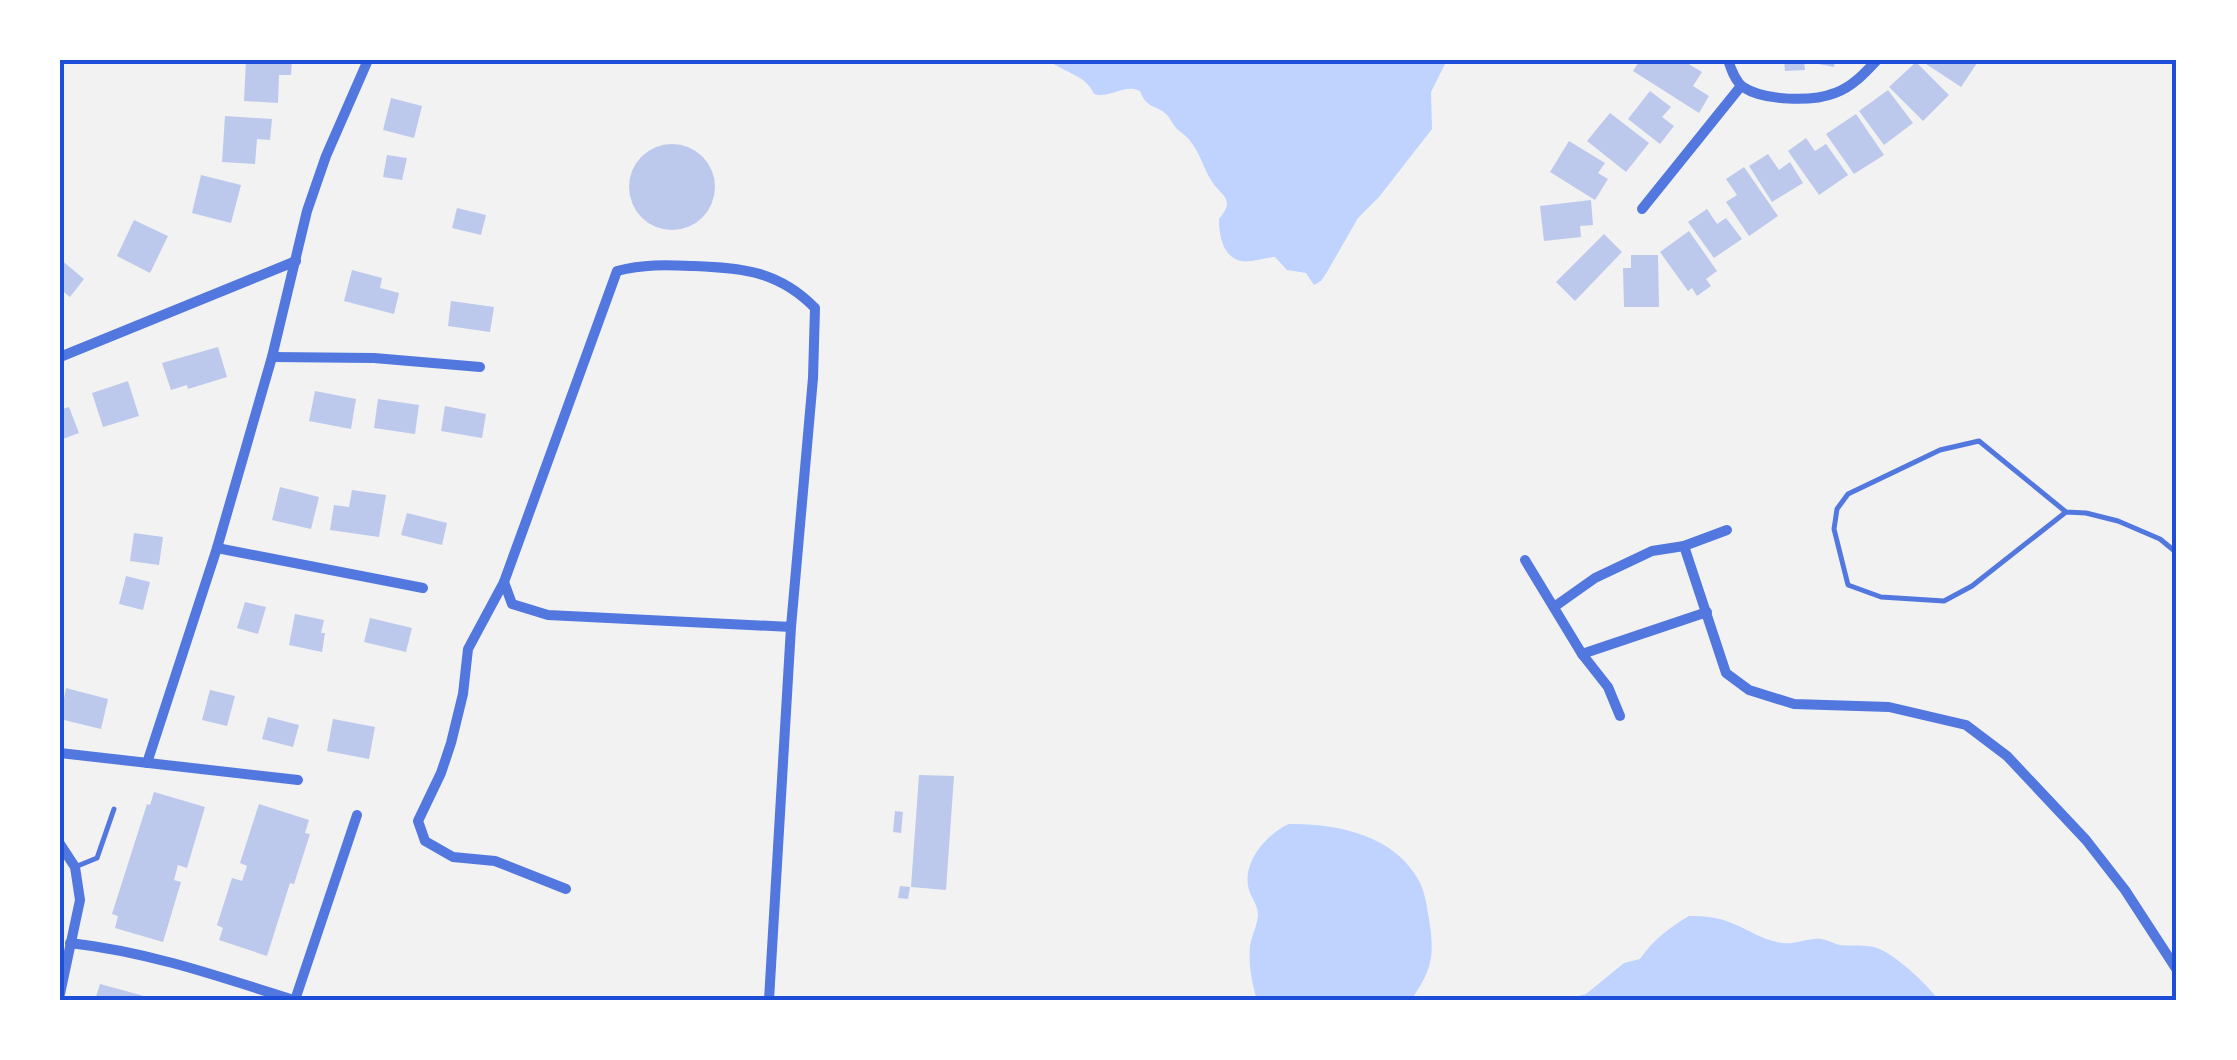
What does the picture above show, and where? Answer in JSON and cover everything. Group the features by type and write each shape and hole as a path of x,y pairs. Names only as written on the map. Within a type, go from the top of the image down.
{"street":[{"path":"148,763 217,548 272,357 306,210 368,60"},
{"path":"1728,60 1741,86 1768,96 1798,99 1832,95 1852,84 1877,60"},
{"path":"1642,209 1741,86"},
{"path":"60,357 296,261"},
{"path":"566,889 495,861 453,856 425,841 418,821 451,743 468,648 504,582 617,272 644,264 739,268 772,277 800,292 815,308 769,1000"},
{"path":"272,357 374,358 480,367"},
{"path":"1554,607 1595,578 1652,551 1684,546 1728,530"},
{"path":"1684,546 1726,673 1750,690 1794,704 1889,706 1966,725 2007,756 2086,840 2125,890 2177,970"},
{"path":"217,548 422,588"},
{"path":"1524,560 1582,654 1608,687 1620,716"},
{"path":"504,582 512,604 548,615 791,627"},
{"path":"1582,654 1706,612"},
{"path":"60,753 298,780"},
{"path":"70,943 118,948 294,1000 357,815"},
{"path":"60,844 75,867 80,900 60,994"}],"lane":[{"path":"2066,512 1972,586 1944,600 1881,597 1848,585 1834,529 1837,509 1848,494 1940,450 1978,441 2066,512 2118,521 2160,540 2177,553"},
{"path":"75,867 98,858 114,810"}],"water":[{"path":"1048,60 1447,60 1431,92 1432,129 1358,218 1327,272 1314,285 1306,273 1287,270 1275,257 1245,261 1230,255 1219,225 1227,206 1225,198 1190,140 1140,91 1094,94 1080,78"},
{"path":"1289,824 1326,826 1363,835 1380,842 1408,865 1424,895 1432,943 1428,971 1411,1000 1257,1000 1250,953 1258,915 1248,876 1259,848"},
{"path":"1689,916 1723,920 1782,943 1817,939 1874,947 1900,962 1939,1000 1563,1000 1586,994 1624,963 1640,959 1662,934"}],"building":[{"path":"246,60 292,60 291,75 279,75 278,103 244,101"},
{"path":"1640,60 1682,60 1702,72 1693,86 1709,96 1699,113 1633,71"},
{"path":"1784,60 1804,60 1805,70 1785,71"},
{"path":"1808,60 1835,60 1834,67"},
{"path":"1920,60 1979,60 1961,87"},
{"path":"1916,62 1949,95 1923,121 1889,87"},
{"path":"1888,90 1913,123 1884,145 1859,111"},
{"path":"1650,91 1671,107 1662,117 1674,126 1660,144 1628,119"},
{"path":"391,98 422,106 414,138 383,130"},
{"path":"1610,113 1649,143 1626,172 1587,141"},
{"path":"1856,114 1884,155 1854,174 1826,134"},
{"path":"225,116 272,119 270,140 257,139 255,164 222,162"},
{"path":"1806,138 1815,151 1826,144 1848,175 1819,195 1788,151"},
{"path":"1569,141 1605,163 1598,173 1608,179 1595,200 1550,172"},
{"path":"664,144 680,144 703,156 712,170 712,204 703,218 680,230 664,230 648,223 636,211 629,195 629,179 636,163 648,151"},
{"path":"1768,154 1779,170 1790,162 1803,183 1772,202 1749,166"},
{"path":"387,155 407,158 402,180 383,177"},
{"path":"1744,167 1778,216 1749,236 1726,202 1737,195 1726,179"},
{"path":"201,175 241,185 231,223 192,213"},
{"path":"1591,200 1593,225 1580,226 1581,237 1544,241 1540,206"},
{"path":"457,208 486,215 481,235 452,228"},
{"path":"1707,209 1717,224 1726,218 1742,239 1714,258 1688,222"},
{"path":"134,220 168,236 150,273 117,256"},
{"path":"1689,231 1717,271 1706,279 1711,286 1697,296 1692,288 1688,291 1660,252"},
{"path":"1604,234 1622,252 1575,301 1556,282"},
{"path":"1631,255 1658,255 1659,307 1624,307 1623,268 1631,268"},
{"path":"60,259 84,279 70,297 60,289"},
{"path":"352,270 382,278 380,288 399,293 394,314 344,301"},
{"path":"451,301 494,307 490,332 448,326"},
{"path":"218,347 227,377 171,390 162,363"},
{"path":"128,381 139,416 103,427 92,393"},
{"path":"315,391 356,399 351,429 309,421"},
{"path":"378,399 419,405 415,434 374,428"},
{"path":"445,406 486,414 482,438 441,431"},
{"path":"69,407 79,433 60,440 60,410"},
{"path":"280,487 319,497 311,529 272,520"},
{"path":"352,490 386,495 379,537 330,530 334,505 349,507"},
{"path":"407,513 447,523 442,545 401,535"},
{"path":"134,533 163,537 159,565 130,561"},
{"path":"126,576 150,582 143,610 119,604"},
{"path":"245,602 266,607 258,634 237,628"},
{"path":"295,614 324,620 322,652 289,645"},
{"path":"370,618 412,628 406,652 364,642"},
{"path":"66,688 108,699 101,729 60,719"},
{"path":"210,690 235,696 227,726 202,720"},
{"path":"268,717 299,725 293,747 262,739"},
{"path":"333,719 375,727 369,759 327,751"},
{"path":"919,775 954,776 946,890 911,887"},
{"path":"154,792 205,807 187,868 178,865 174,880 181,882 163,942 115,928 118,916 112,914"},
{"path":"259,804 309,820 305,833 310,834 267,956 219,940 223,928 217,925 232,878 242,881 247,866 240,863"},
{"path":"895,811 903,812 901,833 893,832"},
{"path":"900,886 910,887 908,899 898,898"},
{"path":"100,984 155,999 155,1000 95,1000"}]}
